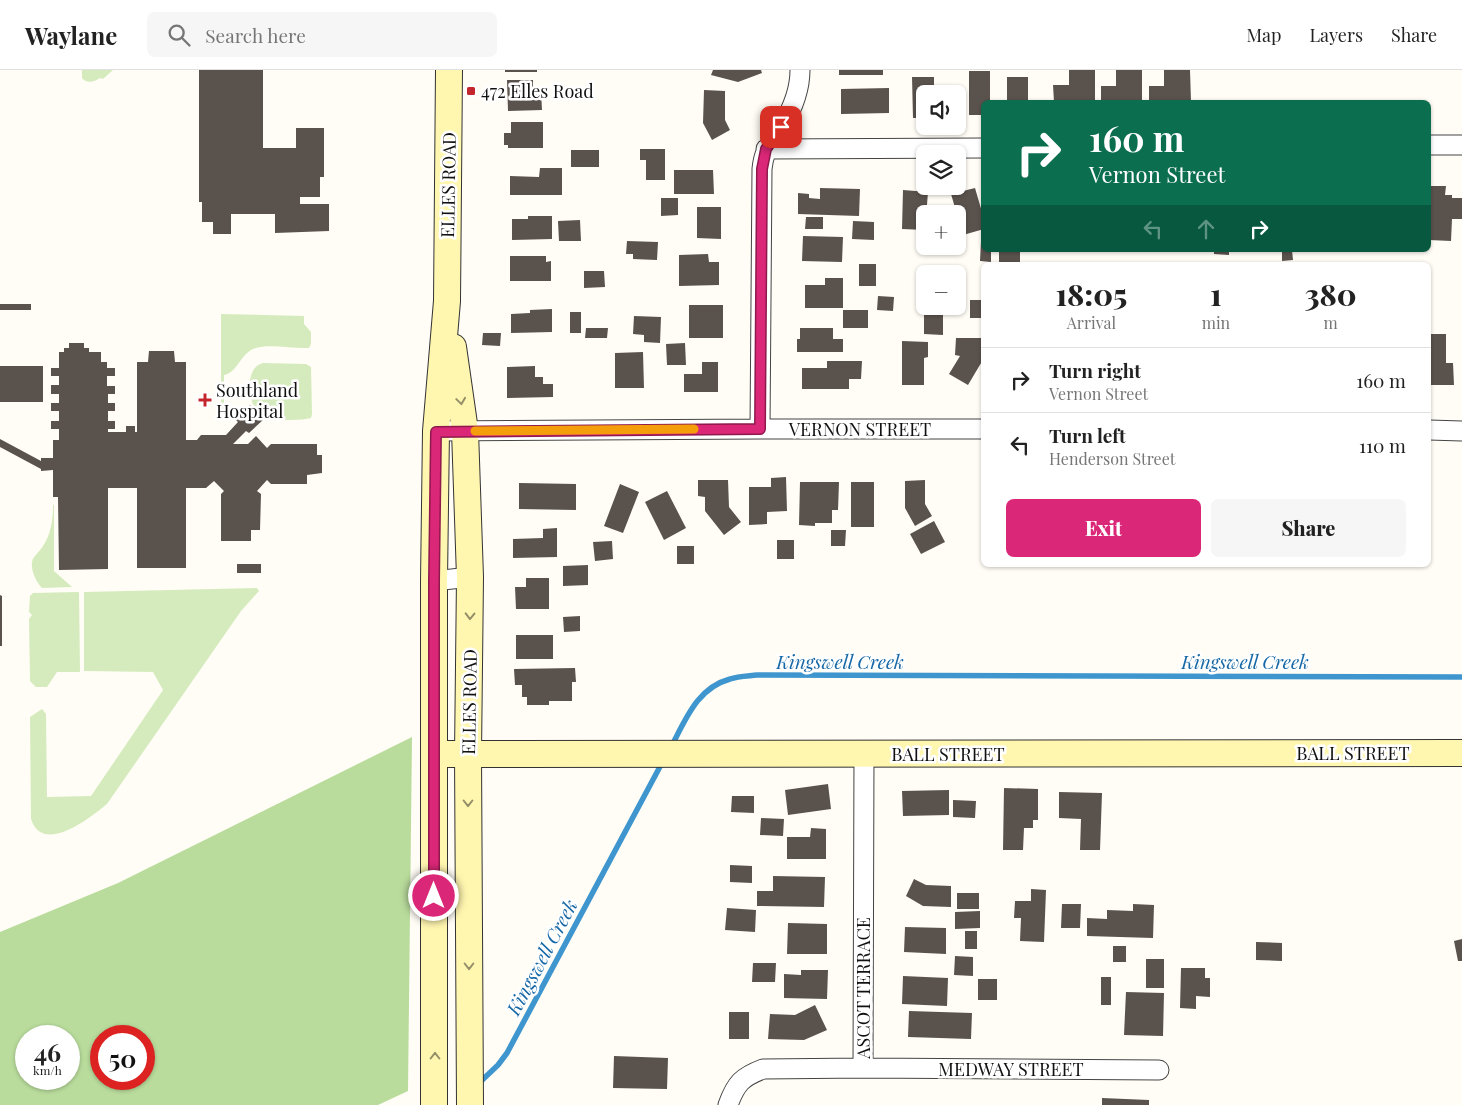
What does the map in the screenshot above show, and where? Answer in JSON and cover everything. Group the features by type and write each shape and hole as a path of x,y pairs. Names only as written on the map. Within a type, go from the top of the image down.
{"main road":[{"name":"ELLES ROAD","path":"434,1105 434,581 436,432 447,301 449,70"},
{"name":"ELLES ROAD","path":"447,301 465,431 470,577 468,754 469,1097"},
{"name":"BALL STREET","path":"434,754 1462,753"}],"street":[{"path":"760,429 760,196 762,169 766,149 792,109 798,94 800,70"},
{"path":"1431,146 1462,145"},
{"path":"766,149 981,148"},
{"name":"VERNON STREET","path":"436,432 981,429"},
{"path":"1431,430 1462,430"},
{"path":"434,581 470,577"},
{"name":"ASCOT TERRACE","path":"728,1105 740,1080 751,1073 763,1069 863,1068 864,754"},
{"name":"MEDWAY STREET","path":"863,1068 1159,1070"}],"green space":[{"path":"82,70 113,70 103,79 100,78 91,82 82,78"},
{"path":"221,314 304,316 304,324 311,332 309,348 259,347 245,355 232,371 224,375 224,404 227,404 228,413 225,414 221,409"},
{"path":"263,363 306,364 311,367 311,418 278,419 265,417 256,410 250,396 250,379 257,366"},
{"path":"53,505 54,571 72,587 42,588 35,578 33,570 33,559 43,546 50,532"},
{"path":"257,588 259,591 241,611 107,804 68,830 56,834 46,834 37,830 31,819 30,717 42,709 46,714 47,797 91,796 163,690 153,672 84,671 84,592"},
{"path":"79,592 80,672 57,672 47,687 36,687 30,681 29,619 32,615 29,612 30,596 33,593"},
{"path":"412,737 408,1091 378,1105 0,1105 0,932 118,883"}],"building":[{"path":"199,70 263,70 263,148 296,148 296,128 324,128 324,177 320,177 320,197 300,197 300,204 329,204 329,231 275,233 275,214 231,214 231,234 213,234 213,222 202,222 202,202 199,202"},
{"path":"505,70 537,70 537,72 505,72"},
{"path":"713,70 761,70 762,73 738,82 711,75"},
{"path":"839,70 883,70 883,75 839,75"},
{"path":"1069,70 1095,70 1095,100 1054,100 1053,85 1069,85"},
{"path":"1116,70 1142,70 1142,100 1101,100 1101,86 1116,86"},
{"path":"1164,70 1190,70 1191,100 1149,100 1149,86 1164,86"},
{"path":"969,71 990,71 990,100 981,100 981,115 969,115"},
{"path":"912,77 934,77 934,85 916,85 916,118 913,118"},
{"path":"1007,77 1028,77 1028,100 1007,100"},
{"path":"507,80 533,80 533,91 541,91 542,110 508,111"},
{"path":"889,88 889,113 841,114 841,89"},
{"path":"704,90 725,91 725,120 730,130 712,140 703,123"},
{"path":"511,122 543,122 543,148 508,148 508,145 504,145 504,133 511,133"},
{"path":"640,149 665,149 665,180 646,180 646,160 640,160"},
{"path":"571,150 599,150 599,167 571,167"},
{"path":"540,168 562,168 562,195 510,195 510,176 539,177"},
{"path":"674,170 713,170 714,194 674,194"},
{"path":"1431,186 1446,186 1445,195 1452,195 1452,198 1462,198 1462,219 1452,219 1451,241 1431,240"},
{"path":"820,188 860,189 859,216 798,214 798,193 809,194 809,198 820,199"},
{"path":"975,188 981,209 981,230 966,234 966,205 954,205 951,195 966,195 966,190"},
{"path":"903,190 916,191 916,195 928,195 927,205 916,205 916,230 902,229"},
{"path":"661,198 678,198 678,215 661,216"},
{"path":"697,207 721,207 721,239 697,238"},
{"path":"528,216 552,216 552,239 512,240 512,219 528,219"},
{"path":"806,217 823,217 823,229 805,229"},
{"path":"580,220 581,241 559,241 558,221"},
{"path":"853,221 874,222 874,240 852,239"},
{"path":"803,236 843,237 842,262 802,261"},
{"path":"627,241 658,242 657,260 633,259 633,254 626,254"},
{"path":"981,242 981,252 991,252 991,262 980,261"},
{"path":"999,252 1020,252 1020,262 999,262"},
{"path":"1214,252 1229,252 1229,255 1214,254"},
{"path":"1282,252 1292,252 1293,260 1282,261"},
{"path":"708,254 709,262 719,262 719,285 679,286 679,255"},
{"path":"510,256 546,256 546,262 551,261 551,281 510,281"},
{"path":"859,264 876,264 876,286 859,286"},
{"path":"584,271 604,271 605,287 584,288"},
{"path":"825,278 843,278 843,308 805,308 805,285 825,285"},
{"path":"878,296 894,297 893,311 877,310"},
{"path":"970,300 981,300 981,318 970,318"},
{"path":"0,304 31,304 31,310 0,310"},
{"path":"689,305 723,305 723,338 689,338"},
{"path":"552,309 552,332 511,333 511,314 530,313 530,310"},
{"path":"843,310 868,310 868,328 843,328"},
{"path":"570,312 581,312 581,333 570,333"},
{"path":"924,315 943,315 943,335 924,334"},
{"path":"634,316 661,317 660,343 644,342 644,335 633,334"},
{"path":"586,328 608,328 607,338 585,338"},
{"path":"800,328 833,328 833,339 843,339 843,352 797,352 797,339 800,339"},
{"path":"483,333 501,333 500,346 482,345"},
{"path":"1431,334 1446,334 1446,363 1453,363 1454,385 1431,385"},
{"path":"956,338 981,338 981,363 968,385 949,374 960,356 955,355"},
{"path":"902,341 928,342 928,357 924,358 924,385 902,385"},
{"path":"69,343 84,343 84,348 89,348 89,352 101,352 101,362 107,362 107,368 115,368 115,376 107,376 107,386 115,386 115,394 108,394 108,403 115,403 115,411 108,411 108,421 115,421 115,429 108,429 108,432 126,432 126,426 135,426 135,432 137,432 137,362 148,362 149,351 174,351 175,362 186,362 186,440 197,440 201,435 226,435 238,422 235,419 250,405 264,419 249,433 246,431 233,444 248,444 256,436 267,448 271,444 317,444 317,455 322,455 322,473 307,475 307,484 271,484 267,480 257,491 261,494 260,530 251,530 251,541 221,541 221,494 224,491 214,481 206,488 186,488 186,568 137,568 137,488 108,488 108,569 59,570 58,497 53,497 53,470 41,471 41,469 0,447 0,439 41,461 41,458 53,458 53,440 59,440 59,429 51,429 51,421 59,421 59,411 51,411 51,403 59,403 59,394 51,394 51,385 59,385 59,376 51,376 51,368 59,368 59,352 64,352 64,348 69,348"},
{"path":"685,343 686,365 667,365 666,344"},
{"path":"643,352 644,388 615,388 615,353"},
{"path":"827,361 862,361 861,379 849,379 849,389 802,389 802,368 827,368"},
{"path":"702,362 718,362 718,392 684,392 684,374 702,374"},
{"path":"0,366 43,366 43,402 0,402"},
{"path":"535,366 535,377 543,377 543,384 553,384 553,397 507,398 507,367"},
{"path":"786,477 787,511 767,512 767,524 749,525 749,487 771,487 771,478"},
{"path":"698,480 728,480 729,507 741,522 724,535 705,511 705,497 698,496"},
{"path":"925,480 925,504 932,516 915,526 905,508 905,481"},
{"path":"800,482 839,482 838,510 832,510 832,523 815,523 815,526 799,525"},
{"path":"851,482 874,482 874,527 851,527"},
{"path":"519,483 576,484 576,510 519,509"},
{"path":"620,484 639,492 623,533 604,526"},
{"path":"667,491 686,528 664,540 645,502"},
{"path":"934,521 945,542 921,554 910,534"},
{"path":"557,528 557,557 513,558 513,539 543,538 543,529"},
{"path":"831,530 846,530 845,546 831,546"},
{"path":"777,540 794,540 794,559 777,559"},
{"path":"612,541 613,559 595,561 593,542"},
{"path":"677,546 694,546 694,564 677,564"},
{"path":"237,564 261,564 261,573 237,573"},
{"path":"588,565 588,585 563,586 563,566"},
{"path":"526,578 549,578 549,609 516,609 515,587 526,587"},
{"path":"0,595 2,596 2,646 0,646"},
{"path":"580,616 580,631 564,632 563,617"},
{"path":"516,635 553,635 553,659 516,659"},
{"path":"575,668 576,682 572,682 572,701 549,701 549,705 527,705 527,697 522,697 522,685 515,685 514,669"},
{"path":"828,784 831,809 788,815 785,790"},
{"path":"1004,788 1038,789 1038,820 1033,820 1033,828 1024,828 1023,850 1003,850"},
{"path":"949,790 949,815 903,816 902,791"},
{"path":"1059,792 1102,793 1100,850 1080,850 1081,819 1059,818"},
{"path":"732,796 754,796 754,813 731,812"},
{"path":"953,800 976,801 975,818 953,817"},
{"path":"761,818 784,819 783,836 760,835"},
{"path":"811,828 826,829 826,859 787,859 787,837 810,837"},
{"path":"730,865 752,866 752,883 730,882"},
{"path":"773,876 825,877 824,907 757,906 757,891 773,891"},
{"path":"914,879 926,885 951,886 951,907 923,906 906,896"},
{"path":"1031,889 1046,890 1044,942 1020,941 1021,918 1014,918 1015,901 1031,901"},
{"path":"957,893 979,893 979,909 957,909"},
{"path":"1062,904 1081,904 1080,928 1061,928"},
{"path":"1133,904 1154,905 1153,938 1087,936 1087,918 1107,919 1107,910 1133,911"},
{"path":"727,908 756,910 755,932 725,930"},
{"path":"980,911 980,928 955,929 955,912"},
{"path":"788,923 827,924 827,954 787,954"},
{"path":"905,927 946,928 946,954 904,952"},
{"path":"965,931 977,931 977,949 965,949"},
{"path":"1462,939 1462,961 1458,961 1454,941"},
{"path":"1256,942 1282,943 1282,961 1256,960"},
{"path":"1113,946 1126,946 1126,962 1113,962"},
{"path":"955,956 973,957 973,976 954,975"},
{"path":"1146,959 1164,959 1164,988 1146,988"},
{"path":"753,963 776,963 775,982 752,982"},
{"path":"1181,968 1205,968 1205,978 1210,978 1210,997 1196,996 1196,1009 1180,1008"},
{"path":"801,970 828,970 827,999 784,998 784,974 801,975"},
{"path":"903,976 948,978 947,1006 902,1004"},
{"path":"1101,977 1111,977 1111,1005 1101,1005"},
{"path":"978,979 997,979 997,1000 978,1000"},
{"path":"1126,992 1164,993 1163,1036 1124,1035"},
{"path":"815,1005 827,1030 804,1040 768,1039 770,1014 795,1015"},
{"path":"909,1011 972,1013 971,1039 908,1037"},
{"path":"729,1012 749,1012 749,1039 729,1039"},
{"path":"614,1056 668,1058 667,1089 613,1088"},
{"path":"1102,1098 1149,1100 1149,1105 1102,1105"}],"waterway":[{"name":"Kingswell Creek","path":"671,747 694,706 709,689 733,678 757,675 1462,677"},
{"name":"Kingswell Creek","path":"478,1084 498,1065 507,1053 663,761"}],"slow traffic":[{"path":"475,431 694,429"}],"place":[{"name":"472 Elles Road","path":"471,91"},
{"name":"Southland Hospital","path":"205,400"}],"route":[{"path":"434,896 436,432 760,429 760,196 763,158 766,149 781,127"}]}
